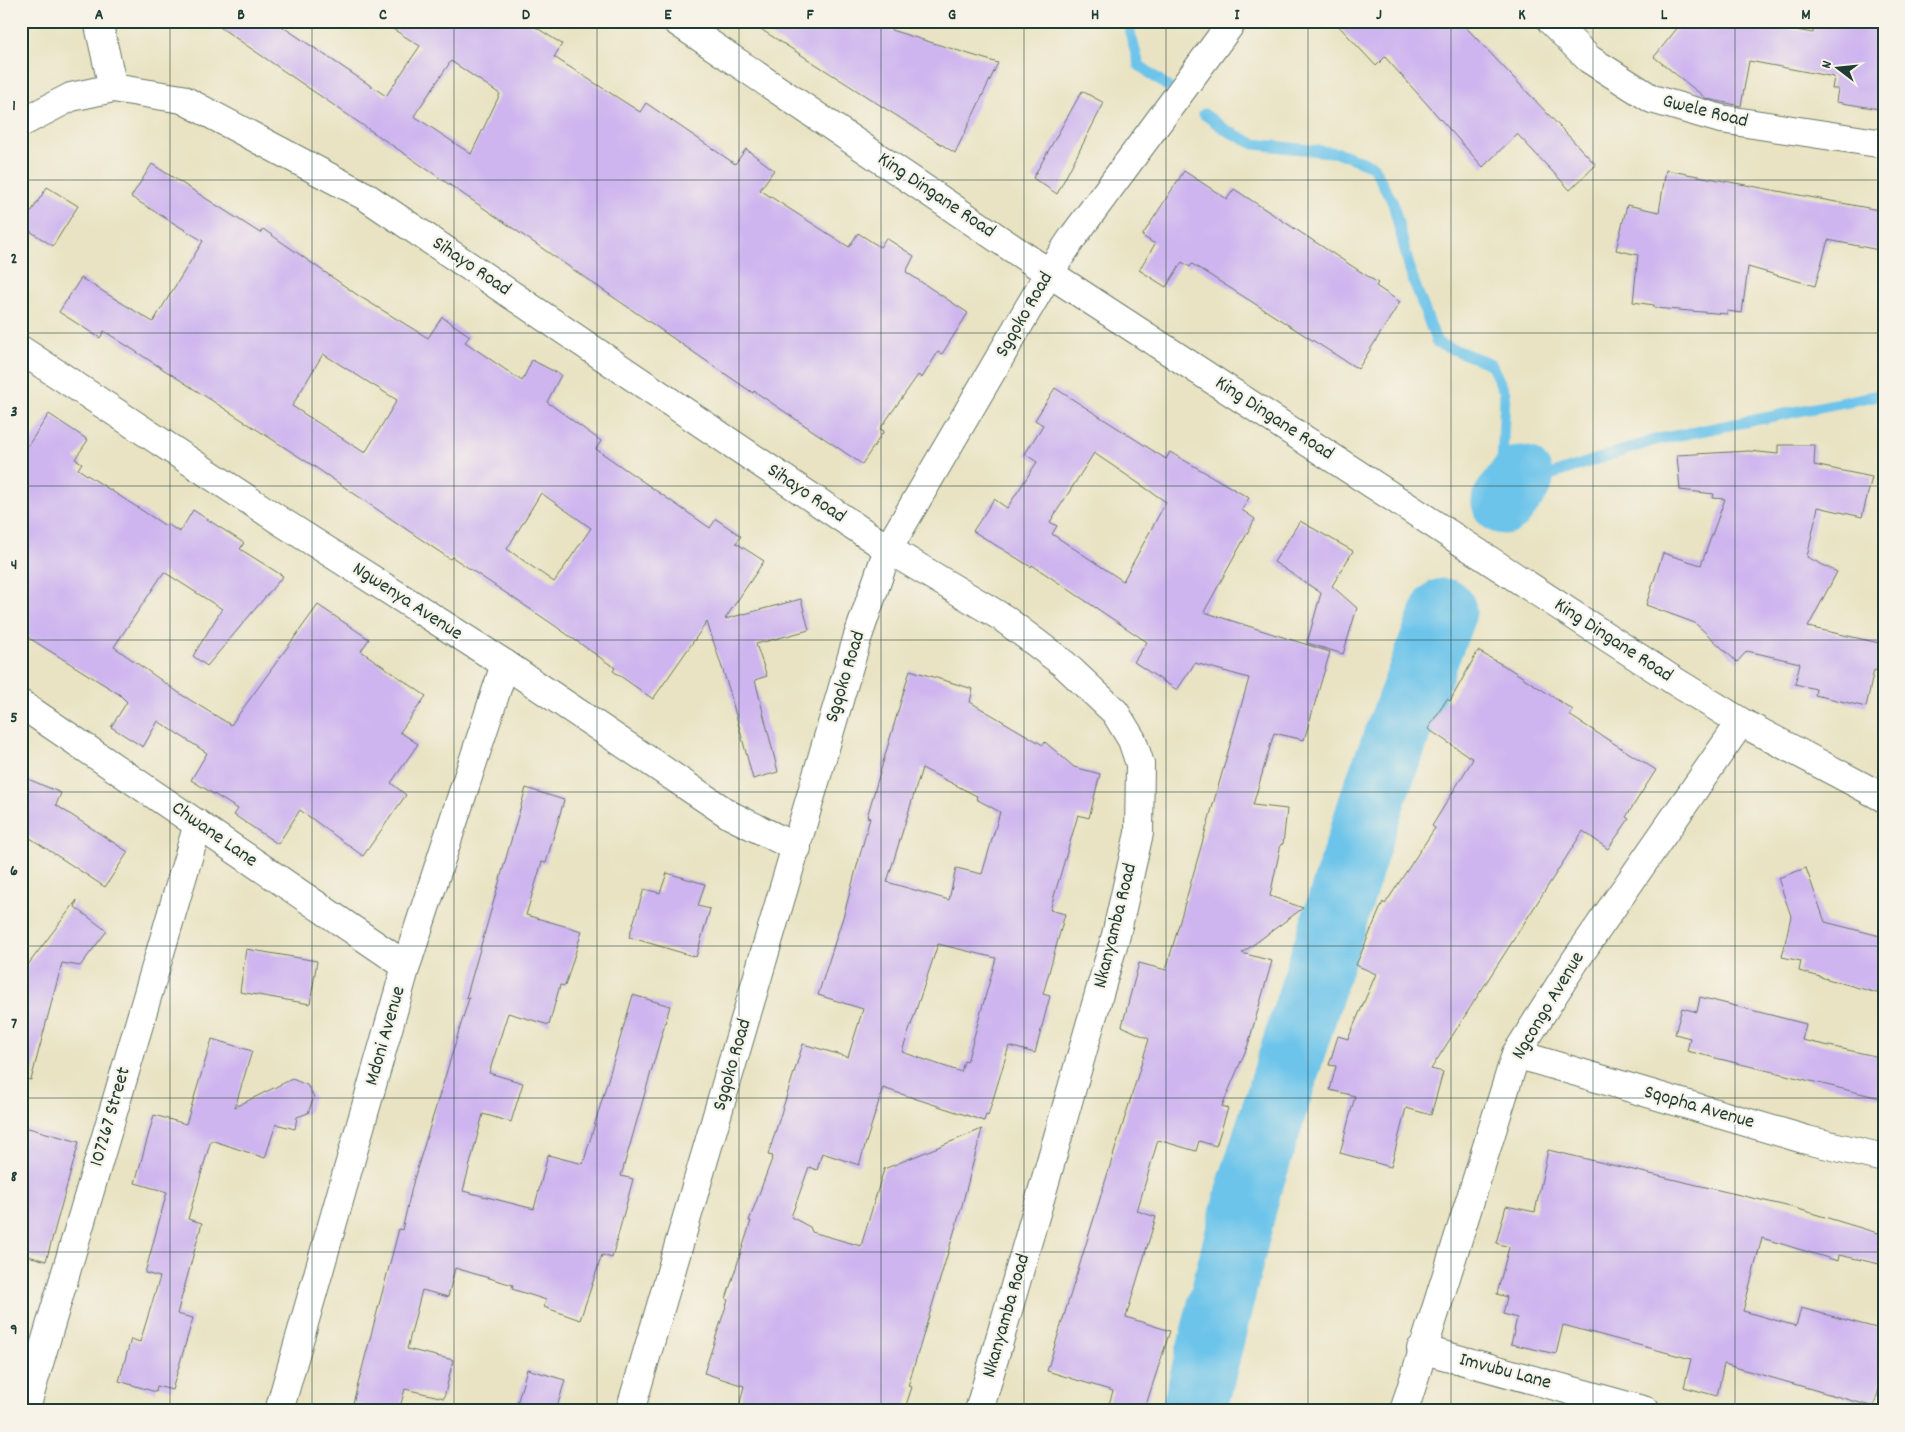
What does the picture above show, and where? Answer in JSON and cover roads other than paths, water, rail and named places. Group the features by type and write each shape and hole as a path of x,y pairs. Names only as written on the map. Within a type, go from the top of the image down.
{"street":[{"path":"98,21 113,88"},
{"name":"King Dingane Road","path":"676,21 1050,273 1741,722 1884,798"},
{"name":"Sgqoko Road","path":"630,1411 857,639 888,549 1073,237 1233,21"},
{"name":"Gwele Road","path":"1551,21 1589,59 1652,99 1721,118 1884,144"},
{"name":"Sihayo Road","path":"21,123 71,97 113,88 182,99 365,196 888,549"},
{"name":"Ngwenya Avenue","path":"21,350 282,522 505,664 730,815 797,848"},
{"name":"Nkanyamba Road","path":"888,549 1003,618 1064,664 1115,712 1132,740 1140,764 1139,833 1116,935 980,1411"},
{"name":"Mdoni Avenue","path":"280,1411 406,966 505,664"},
{"name":"Chwane Lane","path":"21,704 406,966"},
{"name":"Ngcongo Avenue","path":"1404,1411 1516,1054 1575,961 1741,722"},
{"name":"107267 Street","path":"25,1411 198,824"},
{"name":"Sqopha Avenue","path":"1516,1054 1807,1140 1884,1158"},
{"name":"Imvubu Lane","path":"1422,1349 1646,1411"}],"waterway":[{"path":"1130,21 1130,32 1139,65 1167,86"},
{"path":"1204,114 1226,130 1254,144 1339,153 1373,166 1393,203 1411,274 1437,343 1491,364 1505,393 1502,464 1521,478 1547,476 1655,440 1884,394"},
{"path":"1504,502 1521,478"},
{"path":"1194,1411 1248,1192 1374,795 1444,611"}]}
